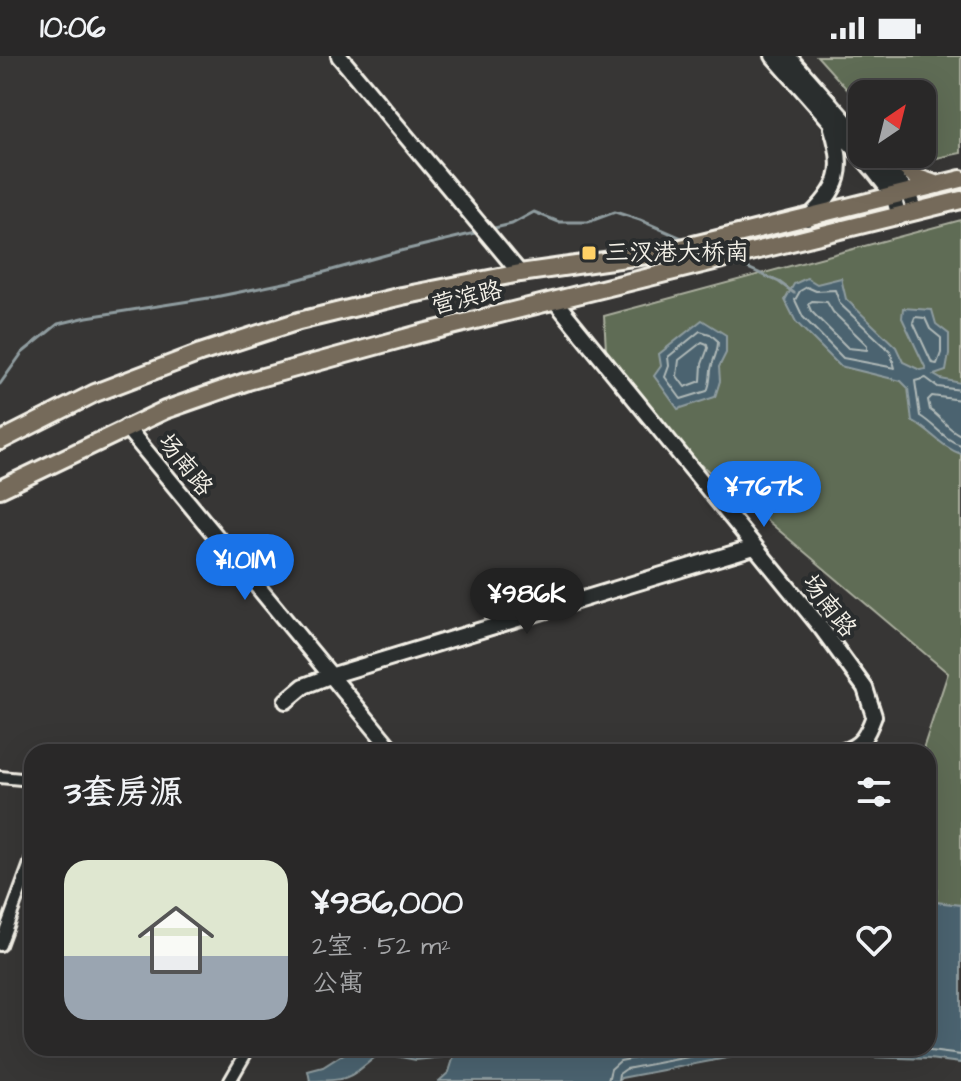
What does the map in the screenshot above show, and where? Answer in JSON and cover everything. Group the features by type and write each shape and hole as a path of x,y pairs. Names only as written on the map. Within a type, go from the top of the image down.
{"main road":[{"path":"906,168 918,178 939,185"},
{"name":"营滨路","path":"0,441 95,393 200,353 299,321 402,296 520,273 661,253 961,179"},
{"name":"营滨路","path":"0,489 126,427 207,395 334,364 663,273 961,200"}],"street":[{"path":"339,56 520,273"},
{"path":"773,56 900,194"},
{"path":"788,56 848,124"},
{"path":"807,219 825,201 841,169 829,120"},
{"path":"884,168 900,194 907,214"},
{"name":"场南路","path":"555,301 822,629 865,688 874,716 865,738 858,744"},
{"name":"场南路","path":"126,427 387,744"},
{"path":"286,701 304,686 330,676 754,547"},
{"path":"0,777 24,779"},
{"path":"0,945 24,880"},
{"path":"230,1081 244,1056"}],"green space":[{"path":"817,56 961,56 961,153 936,158 936,80 848,80 848,90"},
{"path":"961,220 961,934 936,930 936,744 925,744 948,673 692,457 606,350 604,316"}],"water":[{"path":"807,278 817,284 841,278 846,299 896,347 903,362 920,370 926,369 902,318 903,308 932,310 936,324 949,334 946,371 934,375 961,383 961,454 912,421 908,388 901,381 840,366 796,322 785,300 794,284"},
{"path":"702,320 726,335 726,353 719,367 720,381 715,397 678,409 654,376 661,366 659,354"},
{"path":"936,902 961,905 961,1063 841,1056 936,1056"},
{"path":"340,1056 376,1056 342,1079 310,1081 308,1071 323,1067"},
{"path":"395,1056 454,1056 416,1060"},
{"path":"454,1056 737,1056 618,1081 439,1081 449,1072"}],"waterway":[{"path":"490,229 512,224 534,212 559,222 588,222 615,212 686,240"},
{"path":"0,384 22,353 58,324 289,282 479,232"},
{"path":"737,263 779,282 794,293"}],"place":[{"name":"三汊港大桥南","path":"589,253"}]}
